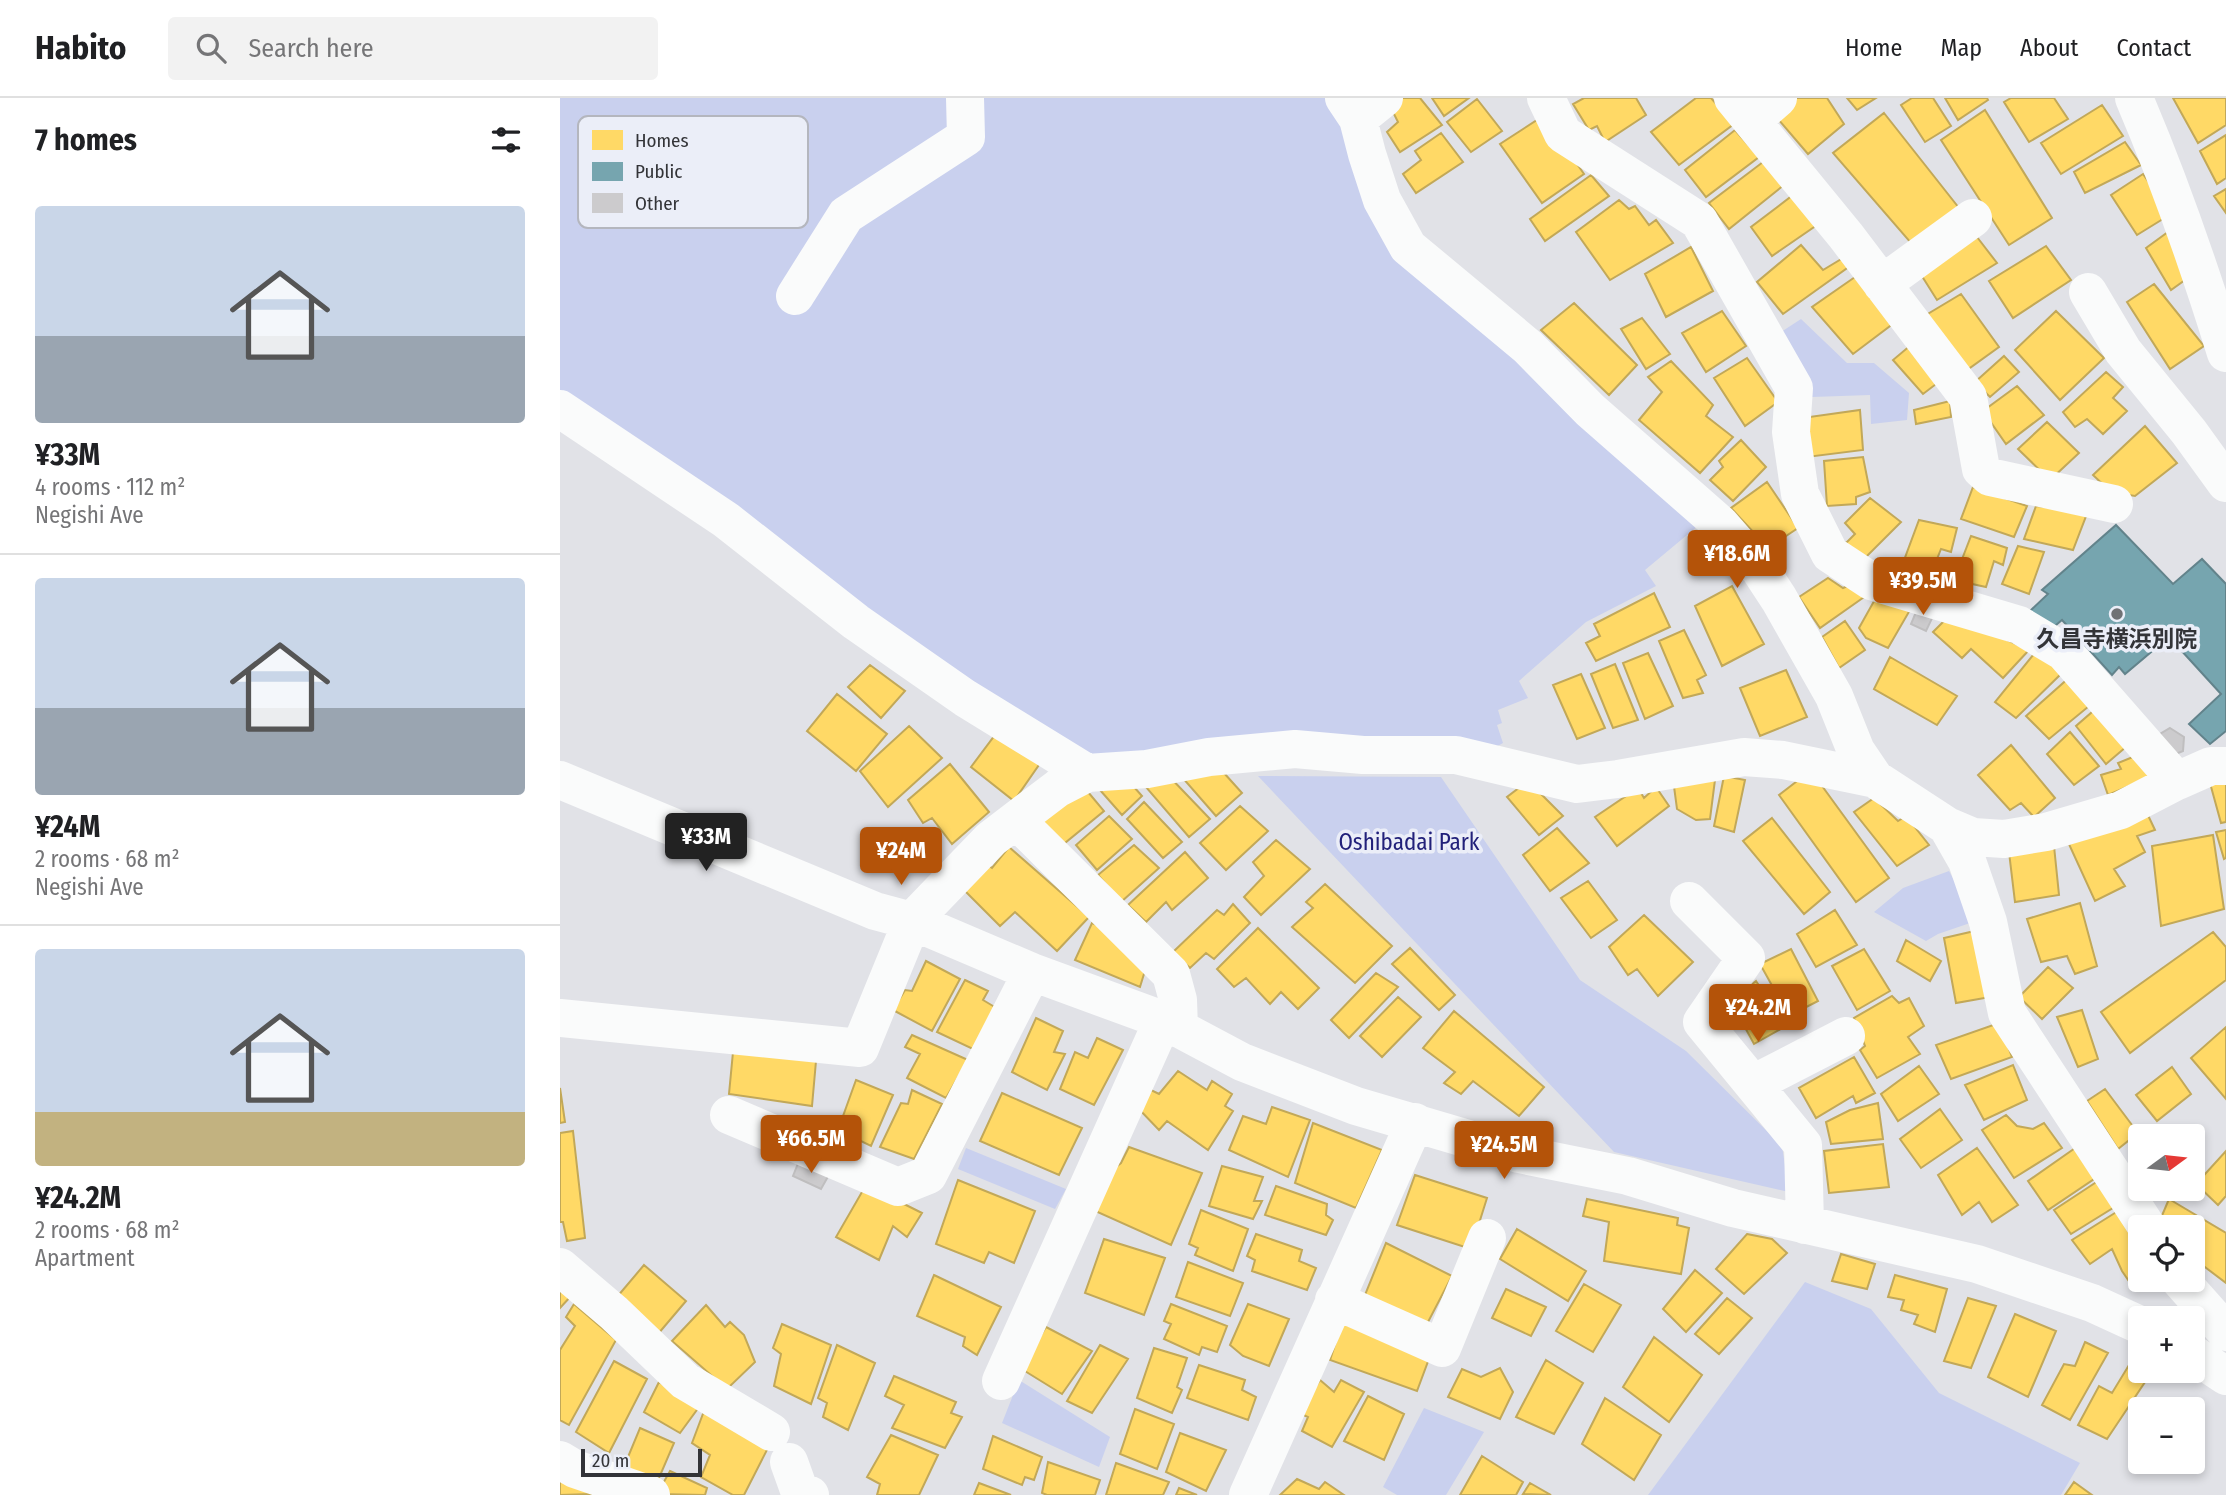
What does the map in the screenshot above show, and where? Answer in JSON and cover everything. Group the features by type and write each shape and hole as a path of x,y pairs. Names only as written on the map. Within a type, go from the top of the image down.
{"street":[{"path":"794,296 846,215 966,136 965,98"},
{"path":"1546,98 1563,134 1699,221 1794,388 1791,432 1800,494 1830,554 1871,581 2019,625 2064,652 2177,781"},
{"path":"2134,98 2163,164 2197,259 2226,353"},
{"path":"1362,105 1382,200 1408,247 1528,347 1590,410 1728,533 1779,599 1834,696 1856,751 1875,779"},
{"path":"1754,106 1882,284 1968,397 1981,470 1990,477 2114,504"},
{"path":"1882,284 1973,218"},
{"path":"2183,220 2226,250"},
{"path":"2088,292 2123,351 2189,432 2226,483"},
{"path":"560,409 726,520 856,622 965,698 1087,773"},
{"path":"560,1018 860,1048 912,921 991,839 1058,788 1087,773 1135,770 1209,757 1295,749 1363,755 1456,755 1577,784 1744,757 1783,760 1875,779 1947,826 1973,837 2004,839 2046,832 2121,810 2211,766 2226,766"},
{"path":"560,780 875,911 912,921 1032,972 1171,1025 1242,1062 1356,1106 1519,1154 1628,1176 1733,1208 1977,1264 2092,1303 2128,1320"},
{"path":"1001,1381 1171,1025 1178,1000 1171,974 1016,820"},
{"path":"1947,826 1966,862 1988,922 2007,1013 2139,1215"},
{"path":"1689,901 1746,958 1702,1023 1804,1145 1805,1225"},
{"path":"729,1115 898,1186 928,1175 1032,972"},
{"path":"1753,1084 1846,1036"},
{"path":"1248,1495 1415,1122"},
{"path":"1334,1300 1442,1348 1487,1238"},
{"path":"560,1267 792,1475"},
{"path":"2191,1292 2226,1332"},
{"path":"2205,1362 2226,1376"},
{"path":"560,1460 575,1469 651,1495"}],"green space":[{"path":"560,98 1325,98 1489,328 1699,525 1645,570 1656,586 1586,622 1519,681 1528,698 1498,710 1502,723 1497,725 1503,743 1485,753 1094,764 560,400"},
{"path":"1801,319 1847,363 1874,363 1909,393 1907,420 1871,424 1870,395 1812,397 1778,334"},
{"name":"Oshibadai Park","path":"1258,776 1441,777 1580,980 1686,1051 1782,1146 1789,1192 1614,1152"},
{"path":"1949,871 1976,921 1926,941 1874,912 1903,888"},
{"path":"966,1148 1066,1189 1055,1209 958,1169"},
{"path":"1805,1282 1871,1309 1939,1393 2080,1463 2061,1495 1648,1495"},
{"path":"1019,1380 1110,1437 1099,1467 1002,1423"},
{"path":"1424,1408 1484,1432 1446,1495 1397,1495 1383,1487"}],"building: Homes":[{"path":"1402,98 1420,98 1442,125 1400,152 1387,132 1398,122 1391,108"},
{"path":"1432,98 1469,98 1444,116"},
{"path":"1584,98 1636,98 1646,115 1605,142 1597,126 1589,130 1573,104"},
{"path":"1696,98 1711,98 1734,124 1679,165 1651,132"},
{"path":"1788,98 1827,98 1844,124 1808,154 1772,112"},
{"path":"1847,98 1876,98 1857,110"},
{"path":"1912,98 1933,98 1951,126 1925,142 1901,105"},
{"path":"1945,98 1987,98 1988,100 1958,120"},
{"path":"2011,98 2054,98 2068,119 2029,142 2004,102"},
{"path":"2173,98 2226,98 2226,125 2198,143"},
{"path":"1477,99 1502,131 1471,152 1447,122"},
{"path":"2102,105 2123,136 2061,174 2041,143"},
{"path":"1985,110 2052,218 2009,245 1941,140"},
{"path":"1884,113 1959,208 1911,243 1833,153"},
{"path":"1537,120 1554,131 1584,174 1542,203 1500,144"},
{"path":"1735,130 1759,157 1706,197 1685,170"},
{"path":"1441,133 1463,162 1416,193 1403,174 1421,160 1415,151"},
{"path":"2226,135 2226,178 2217,184 2200,151"},
{"path":"2125,142 2141,165 2085,193 2074,172"},
{"path":"1763,162 1784,185 1729,229 1709,203"},
{"path":"2143,174 2171,214 2137,235 2111,195"},
{"path":"1591,175 1609,196 1545,241 1530,219"},
{"path":"2226,189 2226,213 2214,196"},
{"path":"1793,195 1817,225 1772,256 1751,227"},
{"path":"1619,200 1629,209 1635,206 1649,225 1656,220 1673,243 1610,280 1576,232"},
{"path":"2168,232 2192,275 2171,290 2146,248"},
{"path":"1977,237 1997,263 1937,300 1920,273"},
{"path":"1801,245 1823,270 1843,258 1850,266 1783,314 1757,282"},
{"path":"2046,246 2071,280 2013,318 1989,281"},
{"path":"1691,247 1713,291 1666,317 1645,274"},
{"path":"1855,277 1894,323 1853,354 1812,307"},
{"path":"2154,284 2204,346 2170,369 2127,302"},
{"path":"1961,294 1999,347 1967,370 1926,315"},
{"path":"1574,303 1637,365 1609,395 1541,330"},
{"path":"1722,311 1746,346 1706,372 1682,333"},
{"path":"2056,311 2104,358 2060,400 2015,350"},
{"path":"1642,318 1670,354 1646,369 1621,329"},
{"path":"1912,344 1944,378 1923,394 1893,360"},
{"path":"2004,356 2019,372 1990,397 1975,382"},
{"path":"1747,358 1778,402 1745,426 1714,378"},
{"path":"1671,361 1713,405 1706,416 1733,437 1700,473 1639,420 1662,392 1648,377"},
{"path":"2106,372 2123,387 2113,398 2127,411 2103,434 2087,419 2075,427 2063,412"},
{"path":"2017,386 2044,415 2006,444 1983,411"},
{"path":"1950,401 1951,417 1916,424 1914,410"},
{"path":"1860,410 1863,450 1807,457 1802,418"},
{"path":"2047,422 2079,453 2050,480 2018,449"},
{"path":"2145,426 2177,463 2135,496 2111,492 2093,475"},
{"path":"1741,440 1766,467 1733,501 1710,480 1723,467 1719,461"},
{"path":"1863,457 1870,492 1856,497 1856,504 1827,506 1824,461"},
{"path":"1767,482 1798,528 1768,548 1731,508"},
{"path":"1973,487 2027,506 2014,537 1961,519"},
{"path":"1870,498 1901,522 1860,563 1841,548 1855,534 1845,523"},
{"path":"2036,506 2088,511 2073,550 2024,539"},
{"path":"1919,520 1957,528 1951,552 1941,549 1931,574 1903,563"},
{"path":"1971,536 2007,548 2003,565 1994,561 1986,587 1954,580"},
{"path":"2018,546 2044,552 2029,594 2002,584"},
{"path":"1828,578 1843,588 1859,581 1867,595 1820,628 1799,597"},
{"path":"1732,586 1764,644 1722,666 1695,606"},
{"path":"1654,593 1670,627 1596,661 1586,643 1600,636 1594,624"},
{"path":"1878,594 1910,610 1888,648 1866,638 1859,628"},
{"path":"1951,614 2029,650 2003,678 1971,649 1962,658 1933,632"},
{"path":"1845,621 1865,650 1839,668 1822,637"},
{"path":"1684,630 1706,675 1697,680 1703,693 1683,698 1659,641"},
{"path":"2038,649 2066,669 2016,718 1995,702"},
{"path":"1648,653 1673,706 1645,719 1623,663"},
{"path":"1890,657 1957,696 1937,725 1874,689"},
{"path":"1615,664 1638,720 1613,728 1591,674"},
{"path":"870,665 905,691 881,718 848,687"},
{"path":"1786,670 1807,717 1760,736 1740,688"},
{"path":"1581,674 1605,728 1577,739 1553,685"},
{"path":"2071,676 2094,702 2049,739 2026,716"},
{"path":"837,694 887,734 856,771 807,731"},
{"path":"2099,706 2133,741 2106,764 2076,726"},
{"path":"909,726 942,758 888,807 860,771"},
{"path":"998,731 1041,762 1014,801 971,767"},
{"path":"2070,732 2099,766 2074,785 2047,754"},
{"path":"2011,745 2055,798 2034,817 2021,803 2010,810 1978,775"},
{"path":"2145,752 2158,774 2108,795 2101,775 2121,769 2118,763"},
{"path":"1215,763 1242,793 1216,816 1181,776"},
{"path":"950,764 989,812 952,844 932,818 923,823 908,800"},
{"path":"1164,771 1210,819 1189,837 1145,786"},
{"path":"1716,772 1710,819 1696,820 1677,809 1673,779"},
{"path":"1805,775 1814,775 1889,878 1856,902 1779,795"},
{"path":"1724,776 1745,780 1734,832 1714,826"},
{"path":"1126,778 1142,796 1122,815 1100,790"},
{"path":"1528,781 1563,816 1539,835 1507,797"},
{"path":"2210,783 2226,783 2226,822 2221,823"},
{"path":"1083,786 1104,811 1060,847 1039,821"},
{"path":"1656,787 1669,806 1617,846 1595,817 1638,788 1644,798"},
{"path":"1874,798 1898,821 1906,816 1929,845 1897,866 1854,812"},
{"path":"1144,802 1182,842 1163,858 1127,819"},
{"path":"1240,806 1268,831 1226,870 1200,843"},
{"path":"2146,811 2155,830 2137,836 2145,852 2114,869 2125,886 2095,901 2068,842"},
{"path":"1109,816 1132,839 1097,870 1076,845"},
{"path":"1772,818 1830,892 1804,914 1743,841"},
{"path":"1557,828 1589,863 1550,891 1523,855"},
{"path":"2226,830 2226,858 2224,859 2216,832"},
{"path":"2213,835 2224,909 2161,926 2152,846"},
{"path":"1276,840 1310,869 1261,915 1244,897 1264,876 1253,862"},
{"path":"1134,845 1159,868 1121,902 1098,875"},
{"path":"2054,846 2059,895 2015,902 2009,852"},
{"path":"1009,847 1089,917 1057,951 1015,912 1000,926 962,888 986,864 992,868"},
{"path":"1185,852 1208,878 1172,910 1166,902 1146,922 1128,905"},
{"path":"1588,881 1617,920 1591,938 1561,898"},
{"path":"1325,884 1392,946 1355,983 1292,927 1313,908 1306,902"},
{"path":"2080,903 2097,966 2075,974 2067,956 2041,962 2027,919"},
{"path":"1233,904 1250,923 1214,959 1206,953 1190,968 1173,952 1217,910 1224,915"},
{"path":"1835,910 1857,945 1816,967 1797,934"},
{"path":"1644,915 1693,962 1658,996 1637,969 1628,975 1609,947"},
{"path":"1092,923 1110,930 1147,964 1140,987 1075,960"},
{"path":"1258,928 1319,988 1298,1009 1281,992 1270,1004 1246,978 1234,987 1217,969"},
{"path":"1979,930 1996,996 1956,1003 1944,938"},
{"path":"2213,932 2226,947 2226,980 2130,1053 2101,1012"},
{"path":"1906,940 1941,961 1930,981 1897,961"},
{"path":"1410,948 1455,995 1439,1010 1392,964"},
{"path":"1791,949 1818,1001 1789,1016 1760,964"},
{"path":"1864,949 1890,991 1857,1010 1832,966"},
{"path":"926,961 960,979 932,1031 893,1010 905,990 912,991"},
{"path":"2048,967 2073,988 2042,1019 2019,997"},
{"path":"1376,973 1398,987 1349,1038 1331,1020"},
{"path":"965,980 988,991 983,1000 998,1009 975,1050 937,1032"},
{"path":"1756,981 1786,1026 1754,1044 1731,1002"},
{"path":"1892,996 1899,1003 1909,998 1924,1026 1908,1037 1920,1054 1877,1078 1860,1050 1865,1046 1854,1018"},
{"path":"1398,997 1421,1017 1382,1057 1360,1036"},
{"path":"2082,1010 2098,1059 2078,1067 2057,1017"},
{"path":"1454,1011 1544,1087 1519,1116 1473,1081 1461,1094 1444,1083 1455,1072 1423,1048"},
{"path":"1036,1018 1063,1031 1054,1052 1065,1054 1047,1090 1012,1072"},
{"path":"1999,1023 2012,1057 1951,1079 1936,1045"},
{"path":"2226,1027 2226,1099 2191,1058"},
{"path":"912,1035 968,1060 946,1098 907,1078 920,1054 905,1047"},
{"path":"1097,1038 1123,1050 1094,1105 1060,1089 1075,1052 1088,1058"},
{"path":"733,1052 816,1061 812,1106 729,1094"},
{"path":"1854,1057 1875,1093 1856,1103 1853,1096 1816,1118 1799,1088"},
{"path":"2013,1065 2027,1100 1984,1120 1965,1085"},
{"path":"1919,1066 1939,1094 1898,1121 1881,1094"},
{"path":"2172,1067 2191,1094 2157,1121 2136,1095"},
{"path":"1178,1071 1207,1090 1212,1081 1232,1094 1225,1106 1233,1111 1208,1150 1167,1121 1159,1130 1136,1106 1151,1090 1159,1094"},
{"path":"856,1080 893,1095 871,1146 838,1130"},
{"path":"560,1088 565,1122 560,1123"},
{"path":"2105,1089 2131,1124 2128,1124 2128,1141 2118,1149 2087,1101"},
{"path":"912,1090 942,1104 914,1159 880,1147 901,1103 908,1104"},
{"path":"1002,1093 1082,1128 1059,1175 980,1141"},
{"path":"1878,1103 1883,1139 1831,1144 1826,1122 1850,1110"},
{"path":"1272,1107 1310,1120 1288,1177 1229,1150 1243,1116 1266,1124"},
{"path":"1940,1109 1962,1140 1921,1168 1900,1139"},
{"path":"2006,1115 2017,1126 2033,1129 2044,1123 2062,1148 2014,1178 1982,1130"},
{"path":"1313,1123 1382,1150 1356,1208 1295,1183"},
{"path":"573,1131 585,1238 567,1241 563,1222 560,1222 560,1133"},
{"path":"1883,1144 1889,1187 1829,1193 1824,1151"},
{"path":"2078,1146 2103,1173 2048,1210 2028,1181"},
{"path":"1129,1147 1202,1173 1171,1245 1093,1210 1103,1177 1121,1163"},
{"path":"1977,1148 2018,1205 1992,1222 1979,1202 1962,1215 1938,1175"},
{"path":"2226,1151 2226,1196 2218,1205 2205,1193 2205,1174"},
{"path":"1222,1166 1263,1177 1254,1201 1262,1201 1253,1219 1209,1206"},
{"path":"1415,1175 1487,1198 1471,1249 1397,1225"},
{"path":"2101,1179 2121,1203 2071,1234 2054,1210"},
{"path":"958,1180 1035,1211 1014,1263 989,1252 984,1263 936,1244"},
{"path":"866,1185 922,1213 907,1237 893,1226 879,1260 836,1237"},
{"path":"1276,1186 1327,1204 1326,1215 1333,1220 1326,1235 1265,1215"},
{"path":"1587,1199 1678,1218 1677,1225 1689,1228 1681,1274 1604,1261 1609,1222 1583,1216"},
{"path":"2168,1201 2172,1201 2196,1215 2162,1215"},
{"path":"1201,1210 1248,1229 1233,1271 1195,1255 1198,1248 1189,1244"},
{"path":"2118,1211 2128,1226 2128,1280 2112,1249 2090,1264 2072,1240"},
{"path":"2205,1220 2226,1233 2226,1283 2205,1267"},
{"path":"1517,1229 1586,1271 1568,1301 1500,1259"},
{"path":"1256,1234 1302,1250 1299,1261 1316,1268 1307,1290 1252,1271 1255,1260 1247,1256"},
{"path":"1747,1234 1772,1239 1787,1253 1744,1294 1716,1269"},
{"path":"1104,1239 1165,1258 1144,1315 1085,1293"},
{"path":"1386,1243 1452,1276 1427,1324 1365,1295"},
{"path":"1841,1254 1875,1264 1867,1289 1832,1281"},
{"path":"1188,1262 1243,1283 1230,1316 1176,1297"},
{"path":"644,1265 686,1301 658,1334 617,1297"},
{"path":"1695,1270 1722,1293 1686,1332 1663,1309"},
{"path":"934,1275 1001,1307 977,1355 963,1346 965,1337 917,1316"},
{"path":"1895,1275 1947,1289 1935,1332 1914,1324 1918,1315 1901,1310 1904,1300 1888,1297"},
{"path":"1584,1284 1621,1305 1593,1352 1556,1331"},
{"path":"560,1287 571,1296 560,1308"},
{"path":"1506,1289 1546,1307 1531,1336 1492,1318"},
{"path":"1727,1298 1752,1318 1719,1354 1695,1334"},
{"path":"1968,1298 1996,1306 1971,1368 1944,1361"},
{"path":"574,1304 616,1340 569,1425 560,1420 560,1350 575,1326 566,1317"},
{"path":"1171,1304 1227,1326 1217,1352 1202,1347 1199,1355 1164,1339 1171,1324 1164,1321"},
{"path":"1248,1304 1289,1319 1269,1366 1243,1356 1230,1345"},
{"path":"706,1305 725,1327 730,1322 744,1335 755,1362 727,1389 672,1341"},
{"path":"2015,1314 2056,1331 2028,1397 1988,1377"},
{"path":"1342,1323 1430,1356 1417,1391 1330,1360"},
{"path":"782,1324 831,1345 811,1404 774,1386 781,1354 773,1348"},
{"path":"1046,1327 1092,1351 1062,1394 1020,1368"},
{"path":"1654,1337 1702,1375 1669,1422 1623,1387"},
{"path":"2085,1342 2108,1353 2070,1420 2042,1405 2064,1364 2075,1366"},
{"path":"837,1345 875,1363 848,1430 823,1417 827,1403 818,1398"},
{"path":"1100,1345 1128,1359 1092,1413 1067,1401"},
{"path":"1154,1348 1187,1358 1177,1387 1182,1390 1172,1413 1137,1398"},
{"path":"1546,1360 1583,1383 1554,1434 1516,1417"},
{"path":"614,1361 647,1379 609,1453 576,1432"},
{"path":"1199,1365 1245,1380 1242,1390 1256,1397 1248,1420 1187,1398"},
{"path":"2128,1367 2128,1383 2144,1383 2135,1397 2128,1397 2128,1408 2107,1439 2078,1425 2099,1386 2112,1393"},
{"path":"1500,1368 1513,1392 1500,1419 1448,1397 1462,1369 1481,1377"},
{"path":"894,1376 956,1402 951,1413 962,1417 945,1448 892,1428 904,1405 885,1396"},
{"path":"1320,1380 1334,1392 1341,1380 1364,1392 1332,1447 1302,1431 1308,1417 1299,1413"},
{"path":"659,1382 699,1407 680,1433 644,1412"},
{"path":"1368,1396 1404,1414 1384,1460 1344,1441"},
{"path":"1605,1398 1661,1435 1634,1480 1582,1444"},
{"path":"1135,1409 1174,1424 1157,1469 1120,1454"},
{"path":"704,1411 771,1442 744,1495 733,1495 701,1477 710,1455 692,1443"},
{"path":"640,1428 674,1443 656,1485 623,1469"},
{"path":"1180,1433 1226,1450 1206,1491 1166,1472"},
{"path":"891,1435 938,1455 919,1495 877,1495 880,1484 867,1477"},
{"path":"993,1436 1042,1457 1034,1480 1025,1477 1022,1485 983,1469"},
{"path":"1482,1456 1523,1482 1516,1495 1460,1495"},
{"path":"1048,1462 1100,1480 1095,1495 1042,1493"},
{"path":"1116,1463 1169,1482 1163,1495 1106,1495"},
{"path":"670,1471 707,1488 705,1495 657,1494"},
{"path":"560,1478 592,1494 560,1495"},
{"path":"1297,1479 1319,1489 1325,1482 1344,1495 1280,1495"},
{"path":"2074,1482 2092,1495 2065,1495"},
{"path":"979,1483 1011,1495 974,1495"},
{"path":"1530,1483 1551,1495 1523,1494"},
{"path":"1179,1488 1197,1495 1176,1495"}],"building: Public":[{"path":"2116,525 2173,584 2202,559 2226,584 2226,731 2210,744 2189,724 2221,694 2169,637 2125,674 2119,667 2112,675 2062,620 2049,631 2030,611 2048,594 2042,590"}],"building: Other":[{"path":"1919,605 1936,610 1926,631 1911,624"},
{"path":"2170,728 2184,737 2183,751 2171,756 2160,734"},
{"path":"799,1161 830,1173 821,1189 793,1176"}],"place":[{"name":"久昌寺横浜別院","path":"2117,614"}]}
